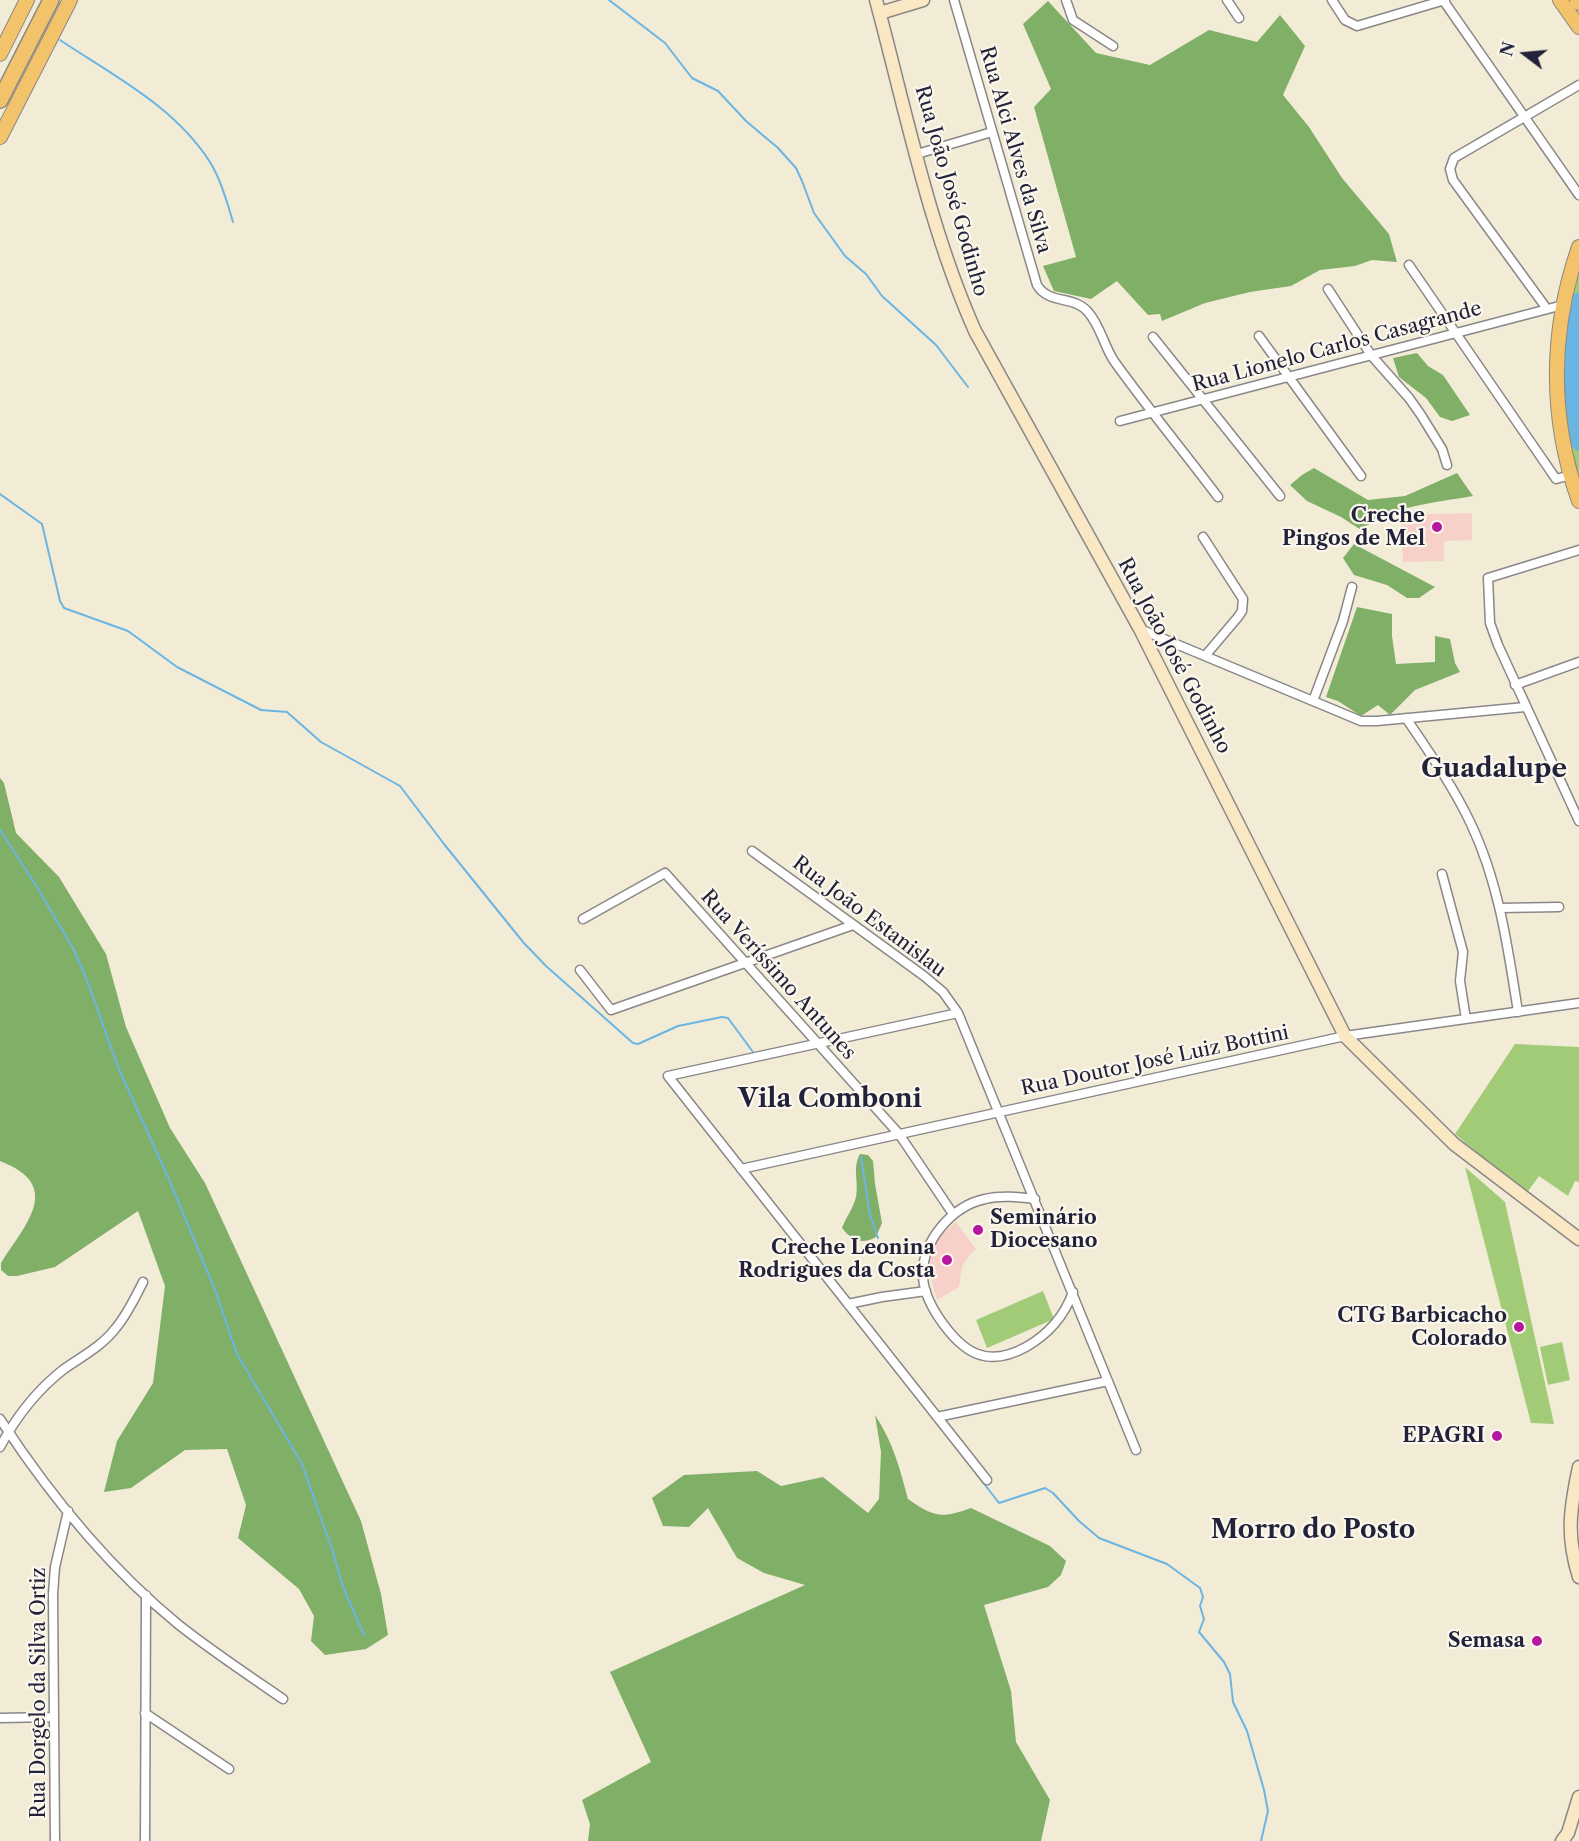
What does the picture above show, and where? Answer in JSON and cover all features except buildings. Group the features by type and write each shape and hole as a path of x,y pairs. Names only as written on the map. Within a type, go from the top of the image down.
{"highway":[{"path":"0,100 51,0"}],"main road":[{"path":"0,54 27,0"},
{"path":"0,137 70,0"},
{"path":"1560,0 1579,27"},
{"path":"1579,247 1563,305 1556,382 1560,432 1579,501"}],"street":[{"path":"879,4 923,0"},
{"name":"Rua Alci Alves da Silva","path":"954,0 1037,285 1041,292 1088,310 1111,356 1154,412"},
{"path":"1066,0 1073,20 1113,46"},
{"path":"1227,0 1239,18"},
{"path":"1332,0 1345,20 1353,25 1362,26 1444,0 1579,195"},
{"name":"Rua João José Godinho","path":"879,4 946,258 979,341 1140,629 1345,1036 1455,1144 1579,1239"},
{"path":"1547,309 1453,180 1450,169 1454,158 1579,86"},
{"path":"917,154 992,132"},
{"path":"1409,265 1556,479 1571,475"},
{"path":"1328,289 1371,355 1421,415 1442,448 1448,465"},
{"name":"Rua Lionelo Carlos Casagrande","path":"1120,421 1563,305"},
{"path":"1259,336 1361,476"},
{"path":"1154,337 1280,496"},
{"path":"1154,412 1218,497"},
{"path":"1203,537 1243,599 1242,611 1238,617 1205,656"},
{"path":"1579,550 1488,578 1490,623 1498,645 1579,821"},
{"path":"1312,701 1343,621 1352,587"},
{"path":"1140,629 1361,721 1377,722 1406,717 1525,706"},
{"path":"1515,685 1579,662"},
{"path":"1406,717 1442,772 1471,825 1485,857 1500,908 1518,1012"},
{"name":"Rua João Estanislau","path":"752,851 933,983 958,1013 1136,1450"},
{"name":"Rua Veríssimo Antunes","path":"583,919 665,873 899,1134 953,1214"},
{"path":"1442,874 1463,952 1460,981 1466,1019"},
{"path":"1500,908 1559,907"},
{"path":"580,970 611,1010 853,924"},
{"name":"Rua Doutor José Luiz Bottini","path":"741,1169 1345,1036 1579,1003"},
{"path":"958,1013 668,1076 987,1480"},
{"path":"1035,1199 1000,1197 984,1199 967,1205 953,1214 937,1233 926,1255 923,1265 926,1291 936,1314 960,1345 971,1352 992,1357 1019,1351 1046,1334 1062,1315 1072,1292"},
{"path":"0,1447 8,1432 40,1391 63,1370 98,1346 114,1331 143,1282"},
{"path":"848,1304 926,1291"},
{"path":"937,1417 1108,1381"},
{"path":"0,1419 68,1511 146,1595 179,1625 283,1699"},
{"path":"1579,1467 1569,1525 1573,1558 1579,1577"},
{"name":"Rua Dorgelo da Silva Ortiz","path":"55,1841 53,1594 55,1567 68,1511"},
{"path":"145,1841 146,1595"},
{"path":"145,1713 229,1769"},
{"path":"0,1718 54,1718"},
{"path":"1569,1834 1579,1797"}],"shaded area":[{"name":"Creche Pingos de Mel","path":"1472,513 1472,540 1444,541 1444,561 1403,562 1401,515"},
{"name":"Creche Leonina Rodrigues da Costa","path":"956,1222 976,1249 962,1267 959,1287 937,1300 927,1265 939,1237"}],"green space":[{"path":"1048,1 1096,53 1150,65 1209,30 1257,42 1280,15 1305,46 1283,95 1309,127 1342,178 1389,234 1397,262 1372,260 1355,266 1320,270 1291,286 1250,292 1205,303 1162,321 1160,314 1148,315 1117,281 1091,299 1054,291 1043,266 1076,257 1034,107 1051,89 1023,24"},
{"path":"1579,261 1579,485 1567,433 1563,364 1566,322"},
{"path":"1417,353 1428,366 1443,375 1470,415 1452,421 1440,417 1426,398 1399,377 1393,358"},
{"path":"1314,468 1368,500 1405,496 1457,473 1473,496 1400,510 1361,530 1341,517 1307,501 1290,485"},
{"path":"1354,544 1435,587 1419,598 1407,598 1387,585 1354,575 1343,558"},
{"path":"1357,607 1392,614 1396,664 1435,662 1435,636 1450,639 1455,663 1460,672 1415,690 1390,715 1378,705 1361,716 1338,701 1326,697"},
{"path":"0,778 4,783 16,833 59,877 106,954 126,1027 170,1128 205,1183 361,1521 381,1594 388,1635 366,1649 325,1655 311,1641 314,1616 299,1589 238,1538 246,1505 227,1449 185,1450 131,1488 104,1492 117,1441 153,1383 165,1286 138,1211 55,1267 17,1276 8,1276 1,1270 1,1263 29,1220 35,1194 31,1182 19,1171 0,1161"},
{"path":"1515,1044 1579,1047 1579,1182 1575,1181 1568,1196 1539,1176 1526,1194 1455,1134"},
{"path":"860,1154 868,1155 873,1161 882,1223 876,1237 866,1241 849,1236 842,1228 856,1197 856,1164"},
{"name":"CTG Barbicacho Colorado","path":"1465,1167 1505,1202 1554,1424 1531,1423"},
{"path":"1043,1291 1054,1319 987,1348 976,1320"},
{"path":"1562,1342 1570,1380 1548,1385 1540,1347"},
{"path":"875,1415 899,1466 908,1499 931,1513 945,1515 971,1508 1050,1546 1066,1561 1061,1575 1048,1587 984,1605 1011,1691 1016,1742 1050,1800 1041,1841 588,1841 590,1824 582,1800 651,1762 610,1672 805,1585 764,1573 737,1558 708,1508 689,1527 663,1526 652,1498 684,1475 757,1471 781,1486 823,1477 868,1513 879,1499 881,1452"}],"waterway":[{"path":"609,0 665,43 692,78 718,91 746,121 778,148 796,168 814,213 845,256 866,274 882,296 936,345 968,387"},
{"path":"60,40 142,94 179,124 214,169 233,222"},
{"path":"1579,300 1572,354 1574,407 1579,443"},
{"path":"0,494 42,524 60,601 64,608 128,631 177,667 261,710 287,712 321,742 400,786 523,942 546,966 633,1043 638,1044 678,1026 722,1017 728,1018 753,1052"},
{"path":"0,830 74,950 118,1067 168,1177 215,1290 237,1354 302,1464 343,1587 364,1635"},
{"path":"861,1157 870,1215 878,1238"},
{"path":"965,1459 999,1503 1045,1488 1099,1538 1167,1564 1200,1588 1203,1597 1200,1606 1204,1619 1199,1632 1224,1662 1230,1674 1233,1702 1247,1731 1264,1790 1268,1811 1261,1841"}],"place":[{"name":"Creche Pingos de Mel","path":"1437,527"},
{"name":"Seminário Diocesano","path":"978,1230"},
{"name":"Creche Leonina Rodrigues da Costa","path":"947,1260"},
{"name":"CTG Barbicacho Colorado","path":"1519,1327"},
{"name":"EPAGRI","path":"1497,1436"},
{"name":"Semasa","path":"1537,1641"}],"district":[{"name":"Guadalupe","path":"1494,769"},
{"name":"Vila Comboni","path":"830,1099"},
{"name":"Morro do Posto","path":"1313,1530"}]}
